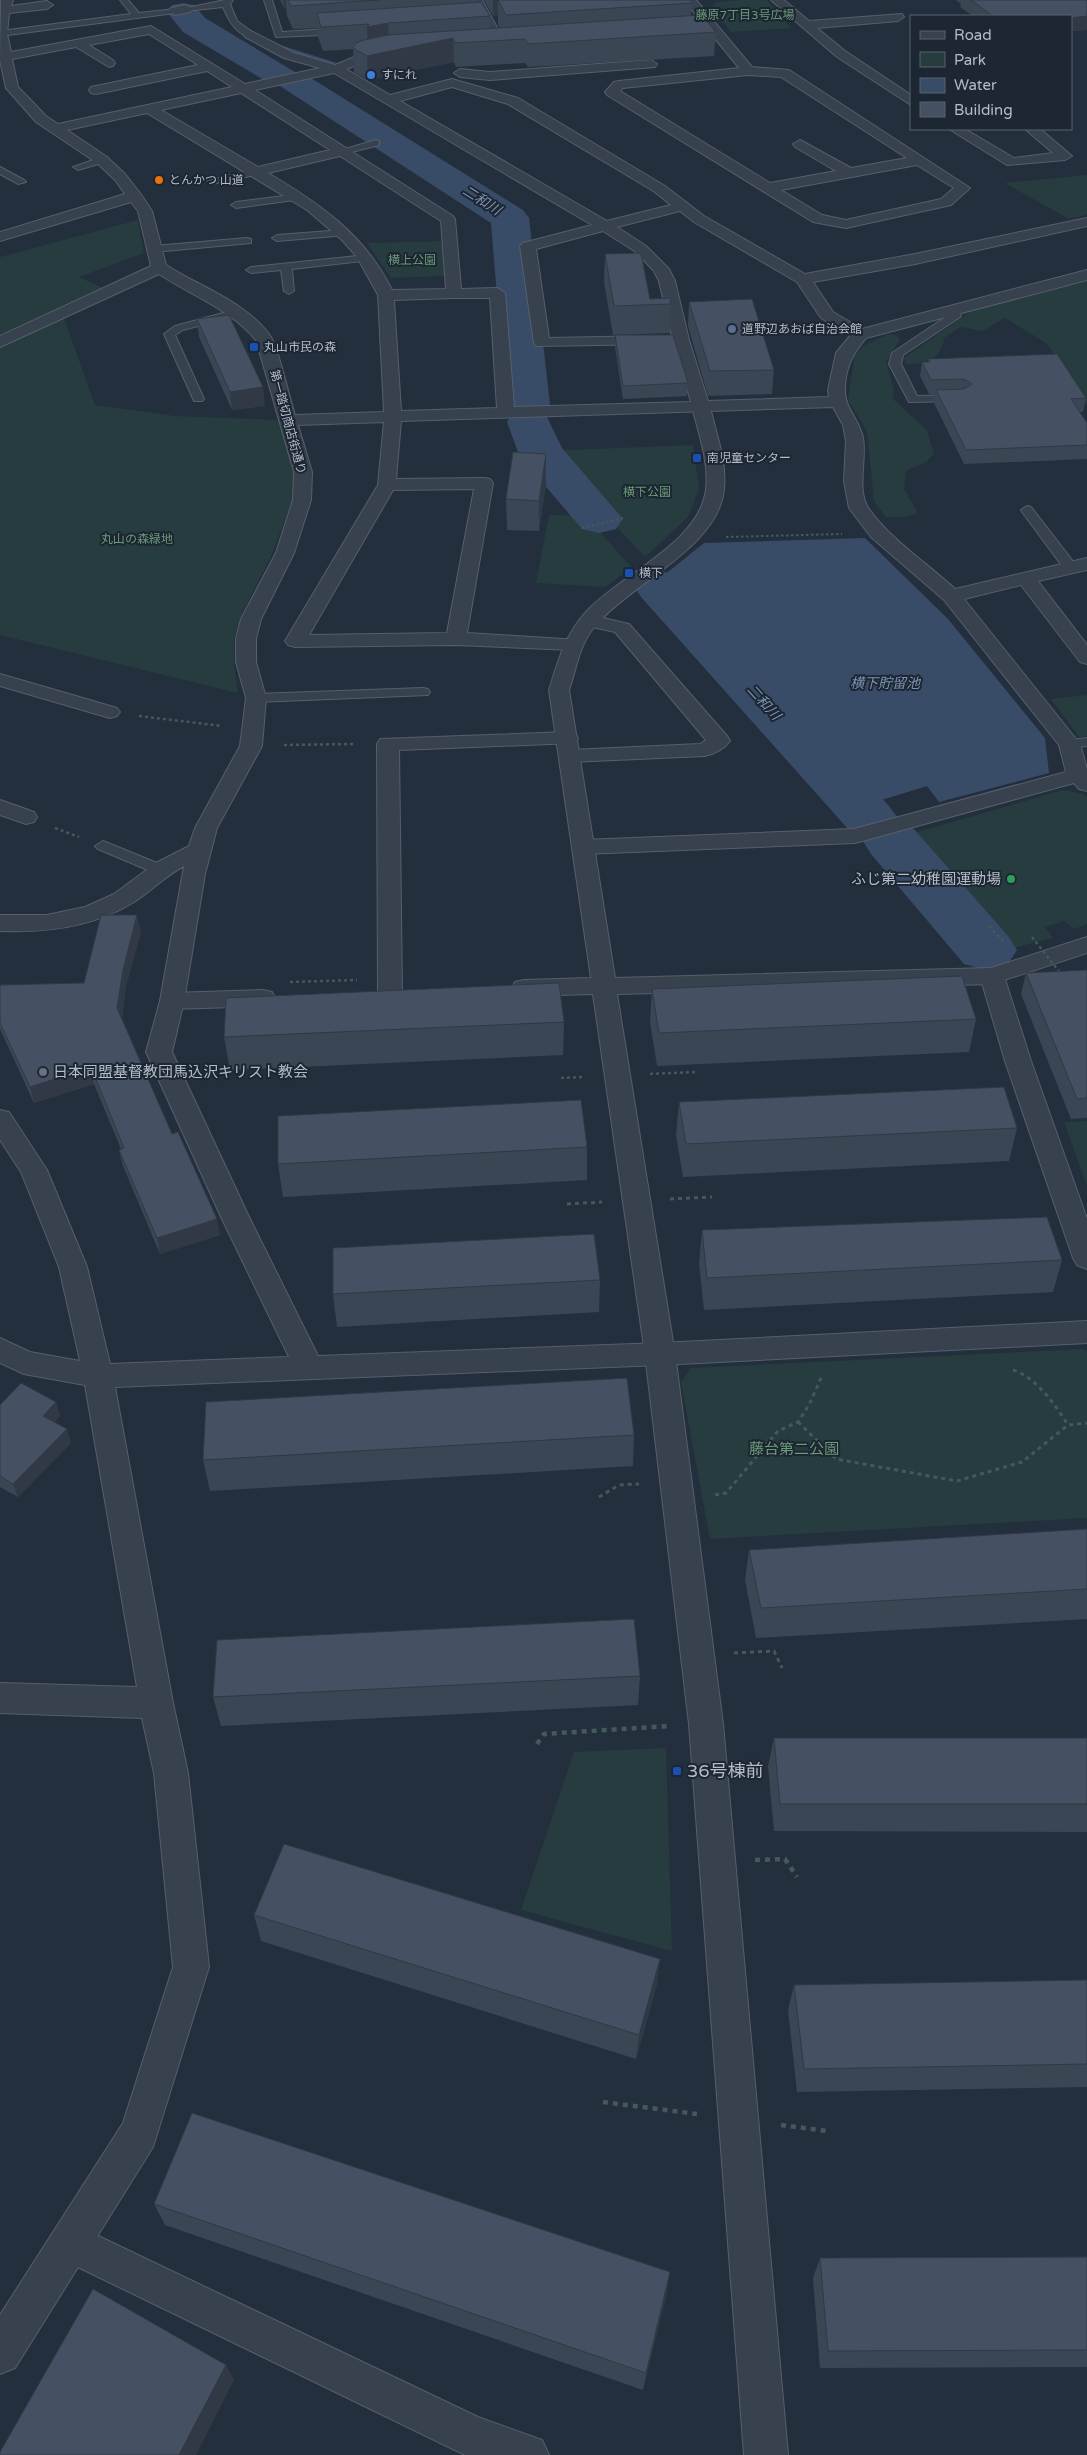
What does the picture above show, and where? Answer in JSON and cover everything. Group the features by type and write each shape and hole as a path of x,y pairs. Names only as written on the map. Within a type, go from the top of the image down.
{"street":[{"path":"476,0 487,21 506,45 484,47"},
{"path":"776,0 841,54 910,100"},
{"path":"692,3 709,31 748,71"},
{"path":"0,342 160,268 145,211 120,177 102,160 54,129 5,80 7,56 0,34 1,18 6,5 47,5"},
{"path":"884,6 910,27"},
{"path":"807,25 898,17"},
{"path":"7,56 152,30 340,152 448,219 454,294"},
{"path":"249,34 288,55 336,69 603,225 640,249 661,270 672,293 681,340 701,407 716,475 717,490 707,517 690,539 609,602 590,620 573,644 559,690 606,985 617,1076 660,1354 706,1724 766,2455"},
{"path":"79,44 109,62"},
{"path":"54,129 336,69 361,59 398,53"},
{"path":"718,60 737,58"},
{"path":"448,64 452,72 490,76 668,63"},
{"path":"96,90 209,67"},
{"path":"748,71 784,73 920,160 963,188 946,202 846,224 818,219 612,92 619,85 748,71"},
{"path":"86,81 96,90 132,113"},
{"path":"388,100 452,83 513,101 660,189 699,219 802,279 827,314 860,335"},
{"path":"150,109 299,197 328,217 367,258 380,278 386,295 393,416 387,485 295,641 456,639 573,644"},
{"path":"958,130 1012,162 1065,156 1033,130"},
{"path":"800,144 849,173"},
{"path":"256,172 340,152"},
{"path":"768,188 920,160"},
{"path":"0,237 135,196"},
{"path":"681,340 542,343 528,246 603,225 683,206"},
{"path":"802,279 915,259 1087,222"},
{"name":"第一踏切商店街通り","path":"160,268 238,312 254,325 264,339 303,472 302,500 296,524 251,619 246,639 246,662 256,698 252,738 206,828 193,874 172,1001 159,1052 236,1219 310,1368"},
{"path":"583,847 856,836 1083,780 1069,744 951,596 920,567 878,533 858,508 853,487 855,441 852,425 838,402 836,390 844,353 860,335 952,309 1087,275"},
{"path":"386,295 497,293 511,413"},
{"path":"289,420 838,402"},
{"path":"387,485 484,483 456,639"},
{"path":"951,596 1078,566"},
{"path":"1026,578 1087,658"},
{"path":"390,993 388,744 705,750 720,741 622,628 590,620"},
{"path":"0,680 110,712"},
{"path":"0,807 26,817"},
{"path":"0,923 29,926 68,920 94,912 124,898 161,870 200,850"},
{"path":"503,989 992,976 1087,945"},
{"path":"992,976 1018,1061 1087,1258"},
{"path":"172,1001 281,997"},
{"path":"0,1119 34,1170 73,1267 98,1376 156,1702 171,1773 191,1967 140,2132 0,2353"},
{"path":"0,1349 24,1362 98,1376 660,1354 1087,1332"},
{"path":"0,1698 156,1702"},
{"path":"71,2243 471,2436 527,2455"}],"lane":[{"path":"124,0 137,16"},
{"path":"268,0 270,13 279,35 348,30"},
{"path":"0,34 228,2 233,22 249,34"},
{"path":"270,13 280,12"},
{"path":"340,152 376,143"},
{"path":"78,167 102,160"},
{"path":"0,170 21,182"},
{"path":"212,181 256,172"},
{"path":"236,205 299,197"},
{"path":"277,238 343,232"},
{"path":"154,249 247,241"},
{"path":"251,270 367,258"},
{"path":"286,266 289,290"},
{"path":"952,309 956,315 898,353 895,364 913,400 962,398"},
{"path":"198,399 169,334 179,328 238,312"},
{"path":"1027,510 1078,566"},
{"path":"256,698 423,692"},
{"path":"1069,744 1087,742"},
{"path":"103,846 161,870"}],"path":[{"path":"582,528 623,518"},
{"path":"690,539 878,533"},
{"path":"110,712 252,738 388,744"},
{"path":"26,817 103,846"},
{"path":"1032,937 1066,981"},
{"path":"617,1076 697,1072"},
{"path":"1004,1368 1020,1372 1051,1400 1068,1425"},
{"path":"710,1495 726,1493 778,1431 798,1422 809,1405 825,1369"},
{"path":"798,1422 836,1459 957,1481 1022,1462 1068,1425 1087,1423"},
{"path":"599,1498 619,1485 644,1484"},
{"path":"696,1655 774,1651 782,1668"},
{"path":"537,1744 544,1734 706,1724"},
{"path":"717,1862 785,1859 797,1877"}],"green space":[{"name":"藤原7丁目3号広場","path":"767,0 791,28 731,32 712,7 717,2"},
{"path":"1087,175 1087,215 1069,219 1005,183"},
{"name":"丸山の森緑地","path":"138,220 144,253 79,277 103,288 60,307 95,405 175,416 279,420 293,471 292,501 272,554 241,615 234,639 234,665 238,693 0,635 0,257"},
{"name":"横上公園","path":"444,241 446,276 391,278 367,243"},
{"path":"1087,279 1087,407 1072,376 1046,343 1005,318 983,331 961,327 944,338 940,351 931,359 919,363 906,364 904,358 975,308"},
{"path":"889,334 896,335 900,339 886,362 894,389 893,399 927,430 934,454 926,462 906,471 904,489 918,513 906,517 886,517 874,501 867,431 848,400 855,354 865,345"},
{"name":"横下公園","path":"693,445 699,489 688,517 645,557 545,451"},
{"name":"横下公園","path":"549,515 586,516 631,567 606,587 536,583"},
{"path":"1087,695 1087,736 1079,737 1051,699"},
{"name":"ふじ第二幼稚園運動場","path":"1063,790 1084,794 1087,797 1087,924 1074,929 1064,921 1045,927 1053,938 1001,951 897,838"},
{"path":"1087,1121 1087,1186 1064,1122"},
{"name":"藤台第二公園","path":"1083,1349 1087,1351 1087,1518 710,1539 681,1382 691,1368"},
{"path":"666,1748 672,1951 521,1910 574,1752"}],"water":[{"name":"横下貯留池","path":"865,538 948,619 1045,738 1049,773 939,802 927,786 875,802 663,576 704,543"}],"building":[{"path":"288,0 379,0 291,6"},
{"path":"498,0 690,0 692,3 506,15"},
{"path":"971,0 1087,0 1087,16 1072,18 1072,15 992,15"},
{"path":"481,2 490,16 388,23 367,27 369,24 321,27 317,13"},
{"path":"701,15 716,32 528,44 525,39 455,43 453,38 367,56 353,48 356,43 364,40 388,35"},
{"path":"641,253 650,299 670,298 671,304 614,306 605,254"},
{"path":"752,299 774,370 710,371 689,302"},
{"path":"229,315 263,387 230,392 197,319"},
{"path":"615,335 673,335 688,383 623,386"},
{"path":"1057,354 1086,398 1071,399 1087,423 1087,445 966,450 936,390 964,389 972,384 964,379 931,380 922,362 930,362 928,359"},
{"path":"513,452 546,454 539,501 506,499"},
{"path":"101,915 137,915 123,970 117,1008 172,1134 178,1132 217,1219 157,1238 119,1150 124,1148 91,1067 30,1087 0,1023 0,985 84,983"},
{"path":"1087,970 1087,1098 1077,1099 1026,973"},
{"path":"962,976 976,1019 659,1033 652,989"},
{"path":"559,983 564,1022 224,1037 226,998"},
{"path":"1004,1087 1017,1128 686,1144 679,1102"},
{"path":"581,1100 587,1147 278,1164 278,1116"},
{"path":"1047,1217 1062,1260 707,1278 702,1230"},
{"path":"594,1234 600,1280 333,1294 333,1248"},
{"path":"627,1378 634,1435 203,1460 206,1402"},
{"path":"21,1383 56,1402 43,1416 67,1429 13,1484 0,1476 0,1405"},
{"path":"1087,1529 1087,1589 761,1608 749,1550"},
{"path":"634,1619 640,1676 213,1697 217,1640"},
{"path":"774,1738 1087,1738 1087,1804 780,1804"},
{"path":"284,1844 660,1959 639,2035 254,1915"},
{"path":"1087,1980 1087,2064 804,2069 794,1985"},
{"path":"192,2113 670,2272 646,2373 154,2204"},
{"path":"1087,2257 1087,2350 828,2351 820,2258"},
{"path":"93,2289 226,2365 179,2455 0,2455 0,2452"}],"waterway":[{"name":"二和川","path":"183,12 194,25 281,76"},
{"path":"275,45 334,63"},
{"name":"二和川","path":"294,82 510,218 528,405"},
{"name":"二和川","path":"529,422 541,452 599,519"},
{"name":"二和川","path":"659,586 869,818"},
{"name":"二和川","path":"892,841 986,950"}],"place":[{"name":"すにれ","path":"371,75"},
{"name":"とんかつ 山道","path":"159,180"},
{"name":"道野辺あおば自治会館","path":"732,329"},
{"name":"丸山市民の森","path":"254,347"},
{"name":"南児童センター","path":"697,458"},
{"name":"横下","path":"629,573"},
{"name":"ふじ第二幼稚園運動場","path":"1011,879"},
{"name":"日本同盟基督教団馬込沢キリスト教会","path":"43,1072"},
{"name":"36号棟前","path":"677,1771"}]}
